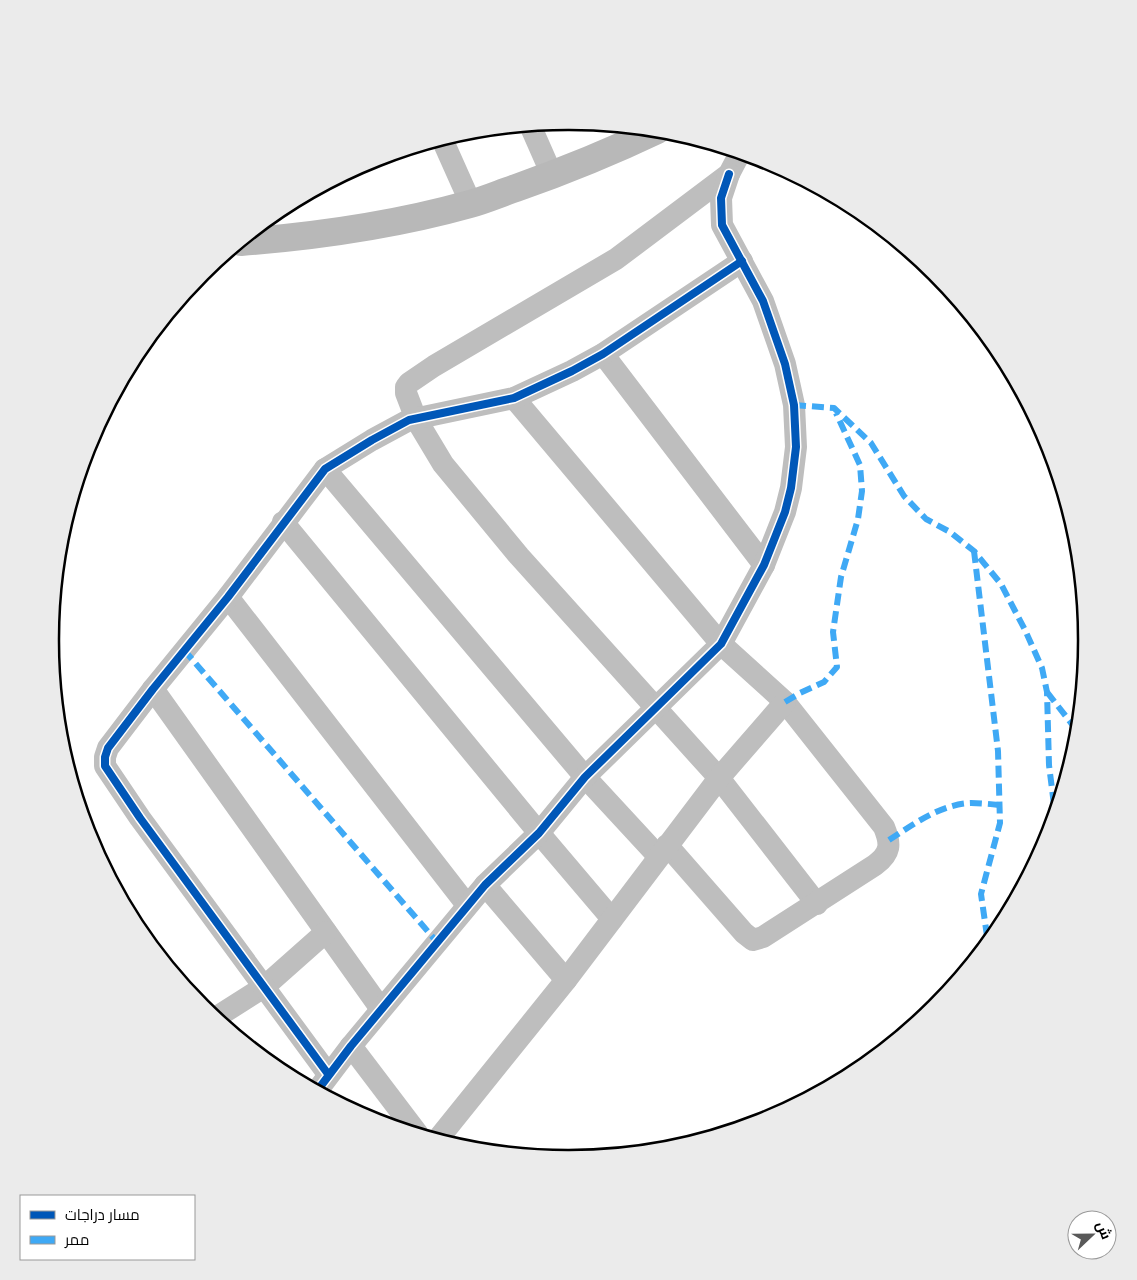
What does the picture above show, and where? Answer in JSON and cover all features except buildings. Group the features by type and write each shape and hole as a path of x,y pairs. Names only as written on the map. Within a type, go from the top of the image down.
{"main road":[{"path":"255,238 361,228 471,204 552,175 644,136"}],"street":[{"path":"533,131 552,175"},
{"path":"445,146 471,204"},
{"path":"737,159 729,174 721,198 722,225 742,261 763,301 786,364 794,405 796,447 790,488 785,512 764,565 722,644 585,777 538,833 485,885 381,1009 323,1082 264,986 140,818 105,766 108,748 325,469 409,420 514,398 572,371 603,354 742,261"},
{"path":"729,174 616,259 451,356 409,383 406,387 406,394 416,419 443,464 519,556 719,778 817,904"},
{"path":"603,354 764,565"},
{"path":"325,469 585,777 663,851 744,934 753,940 763,937 883,860 888,850 889,840 884,827 785,702 722,644 514,398"},
{"path":"283,522 538,833 612,919"},
{"path":"228,596 467,905"},
{"path":"153,689 381,1009"},
{"path":"443,1134 566,980 719,778 785,702"},
{"path":"485,885 566,980"},
{"path":"222,1014 264,986 326,932"},
{"path":"351,1046 411,1125"}],"marked path":[{"path":"794,405 834,408 871,443 904,496 926,519 950,532 974,551 1001,584 1042,668 1047,692 1049,765 1053,797"},
{"path":"785,702 824,682 837,667 833,632 841,577 858,519 862,491 860,465 836,413"},
{"path":"974,551 998,751 1000,823 981,894 986,931"},
{"path":"184,650 437,942"},
{"path":"1047,692 1071,723"},
{"path":"889,840 928,816 949,807 971,803 999,805"}],"cycle path":[{"path":"321,1085 351,1046 485,885 539,833 585,777 721,644 764,565 785,512 791,488 796,447 794,405 785,364 763,301 722,225 721,198 729,174"},
{"path":"328,1074 140,818 105,766 108,748 228,597 325,469 409,420 514,398 572,371 603,354 742,261"}]}
